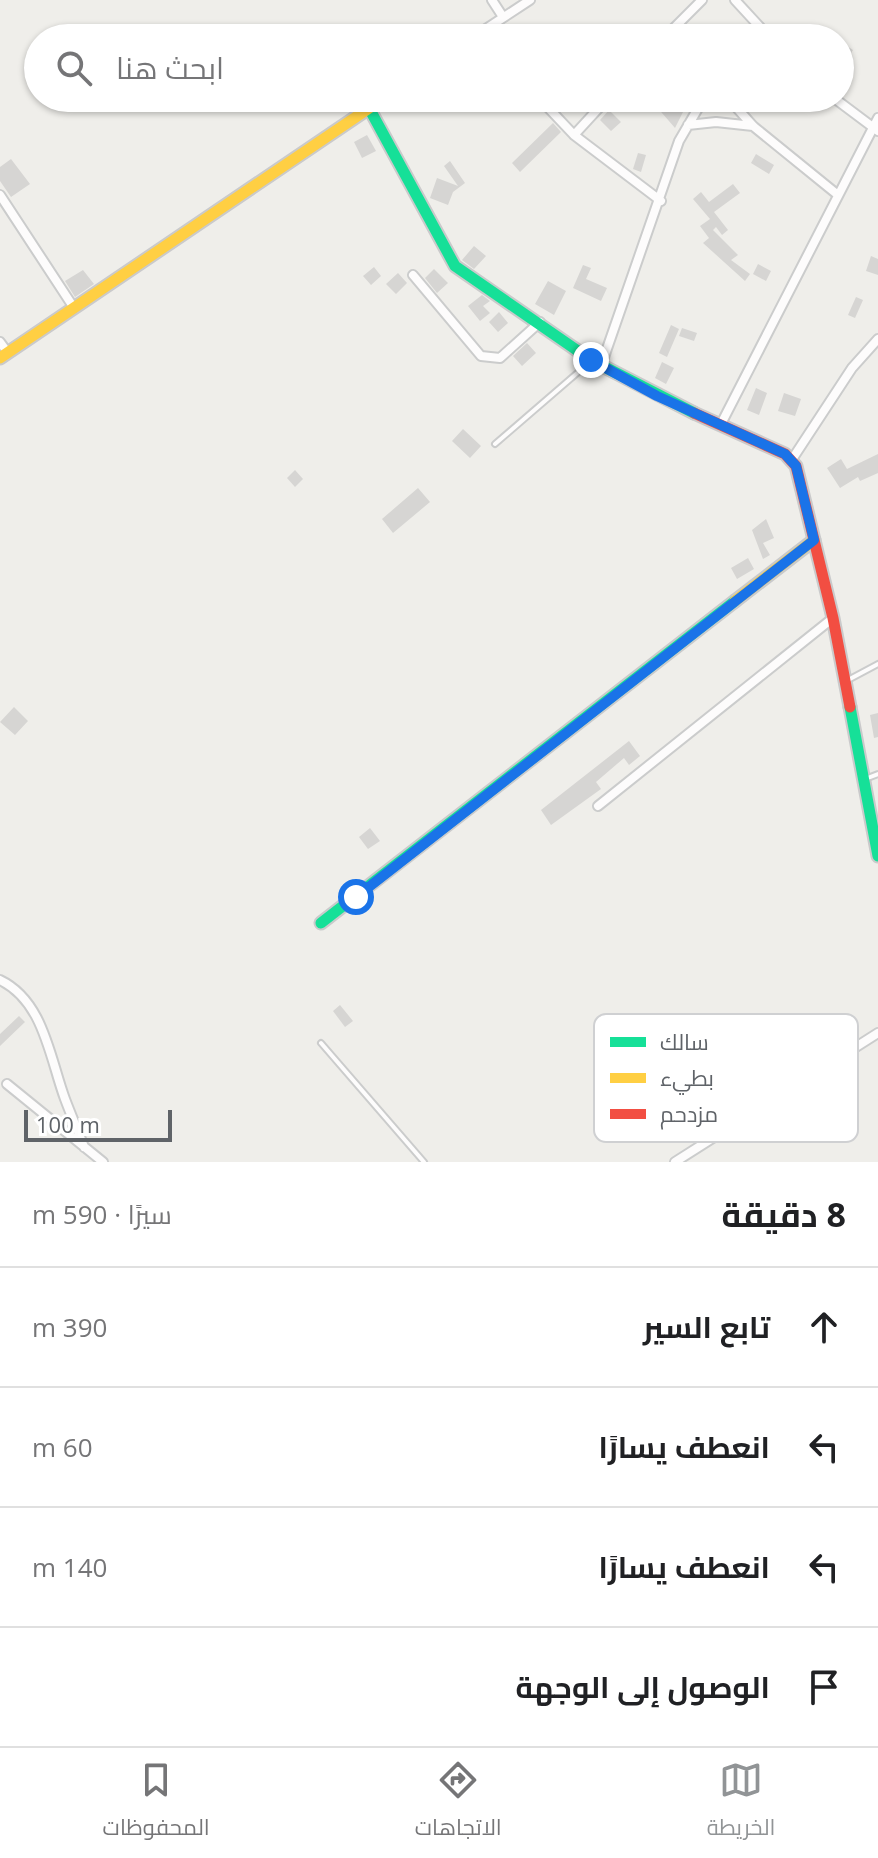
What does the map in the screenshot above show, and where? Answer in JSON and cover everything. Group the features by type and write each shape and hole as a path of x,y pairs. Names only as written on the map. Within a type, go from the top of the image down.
{"street":[{"path":"492,0 503,17"},
{"path":"494,24 530,0"},
{"path":"678,24 702,0"},
{"path":"735,0 756,24"},
{"path":"0,342 4,356 363,112"},
{"path":"371,112 455,266 596,363 657,396 785,454 796,466 833,618 878,856"},
{"path":"552,112 574,135 661,201"},
{"path":"574,135 595,112"},
{"path":"596,363 661,201 679,141 696,112"},
{"path":"740,112 753,126 838,195"},
{"path":"853,112 875,129"},
{"path":"721,424 878,118"},
{"path":"688,125 716,122 753,126"},
{"path":"0,195 74,308"},
{"path":"413,275 481,356 500,358 540,322"},
{"path":"791,461 852,368 878,339"},
{"path":"321,923 814,540"},
{"path":"598,806 833,618"},
{"path":"0,980 12,986 46,1033 64,1098 84,1147"},
{"path":"858,1046 878,1033"},
{"path":"7,1084 103,1162"},
{"path":"675,1162 706,1142"}],"lane":[{"path":"495,444 596,363"},
{"path":"846,681 878,664"},
{"path":"863,780 878,774"},
{"path":"321,1043 424,1162"}],"building":[{"path":"611,112 621,122 611,131 600,120"},
{"path":"661,112 683,112 675,128"},
{"path":"553,123 561,132 520,172 512,163"},
{"path":"367,135 376,151 362,158 354,142"},
{"path":"638,153 646,155 641,172 633,169"},
{"path":"756,154 774,165 769,174 751,163"},
{"path":"11,159 30,184 11,197 0,181 0,167"},
{"path":"450,161 465,183 453,192 448,205 430,198 437,178 458,186 444,166"},
{"path":"733,184 740,193 714,212 728,230 722,235 716,227 713,230 738,255 731,260 750,274 745,281 703,243 709,238 700,226 710,219 693,199 701,192 709,202"},
{"path":"474,246 486,256 474,269 462,260"},
{"path":"871,256 878,259 878,275 866,271"},
{"path":"758,264 771,271 766,281 753,274"},
{"path":"583,265 591,268 586,279 607,288 601,301 573,288"},
{"path":"374,267 381,276 371,285 363,276"},
{"path":"434,269 448,283 437,293 425,278"},
{"path":"83,270 94,284 75,297 65,281"},
{"path":"398,273 407,283 396,294 386,284"},
{"path":"548,281 566,291 554,315 535,304"},
{"path":"482,295 490,301 483,306 490,313 480,321 468,306"},
{"path":"856,297 863,300 855,318 848,315"},
{"path":"499,312 508,323 498,332 489,322"},
{"path":"671,325 679,329 667,357 659,353"},
{"path":"682,328 697,333 694,341 679,336"},
{"path":"527,343 536,353 522,366 513,356"},
{"path":"662,362 674,368 666,384 655,378"},
{"path":"756,388 767,393 759,415 747,410"},
{"path":"784,393 801,399 795,416 778,411"},
{"path":"463,429 481,446 470,458 452,441"},
{"path":"878,454 878,473 860,481 858,477 840,488 827,468 841,459 847,469"},
{"path":"295,470 303,479 295,487 287,478"},
{"path":"418,488 430,502 393,533 382,519"},
{"path":"766,519 774,538 763,543 770,555 763,559 752,530"},
{"path":"748,558 754,569 737,579 731,568"},
{"path":"14,707 28,721 15,735 0,722"},
{"path":"878,713 878,737 874,738 870,715"},
{"path":"629,741 640,756 629,765 624,758 596,782 601,789 551,825 541,810"},
{"path":"370,828 380,841 368,849 359,837"},
{"path":"340,1005 353,1021 345,1027 333,1011"},
{"path":"19,1016 25,1022 0,1046 0,1034"}],"traffic: fast":[{"path":"371,112 455,266 591,360 694,413"},
{"path":"321,923 735,601"},
{"path":"850,707 878,856"}],"traffic: slow":[{"path":"0,358 363,112"},
{"path":"735,601 814,540"}],"traffic: jam":[{"path":"694,413 785,454 796,466 833,618 850,707"}],"route":[{"path":"356,897 814,540 796,466 785,454 657,396 591,360"}]}
